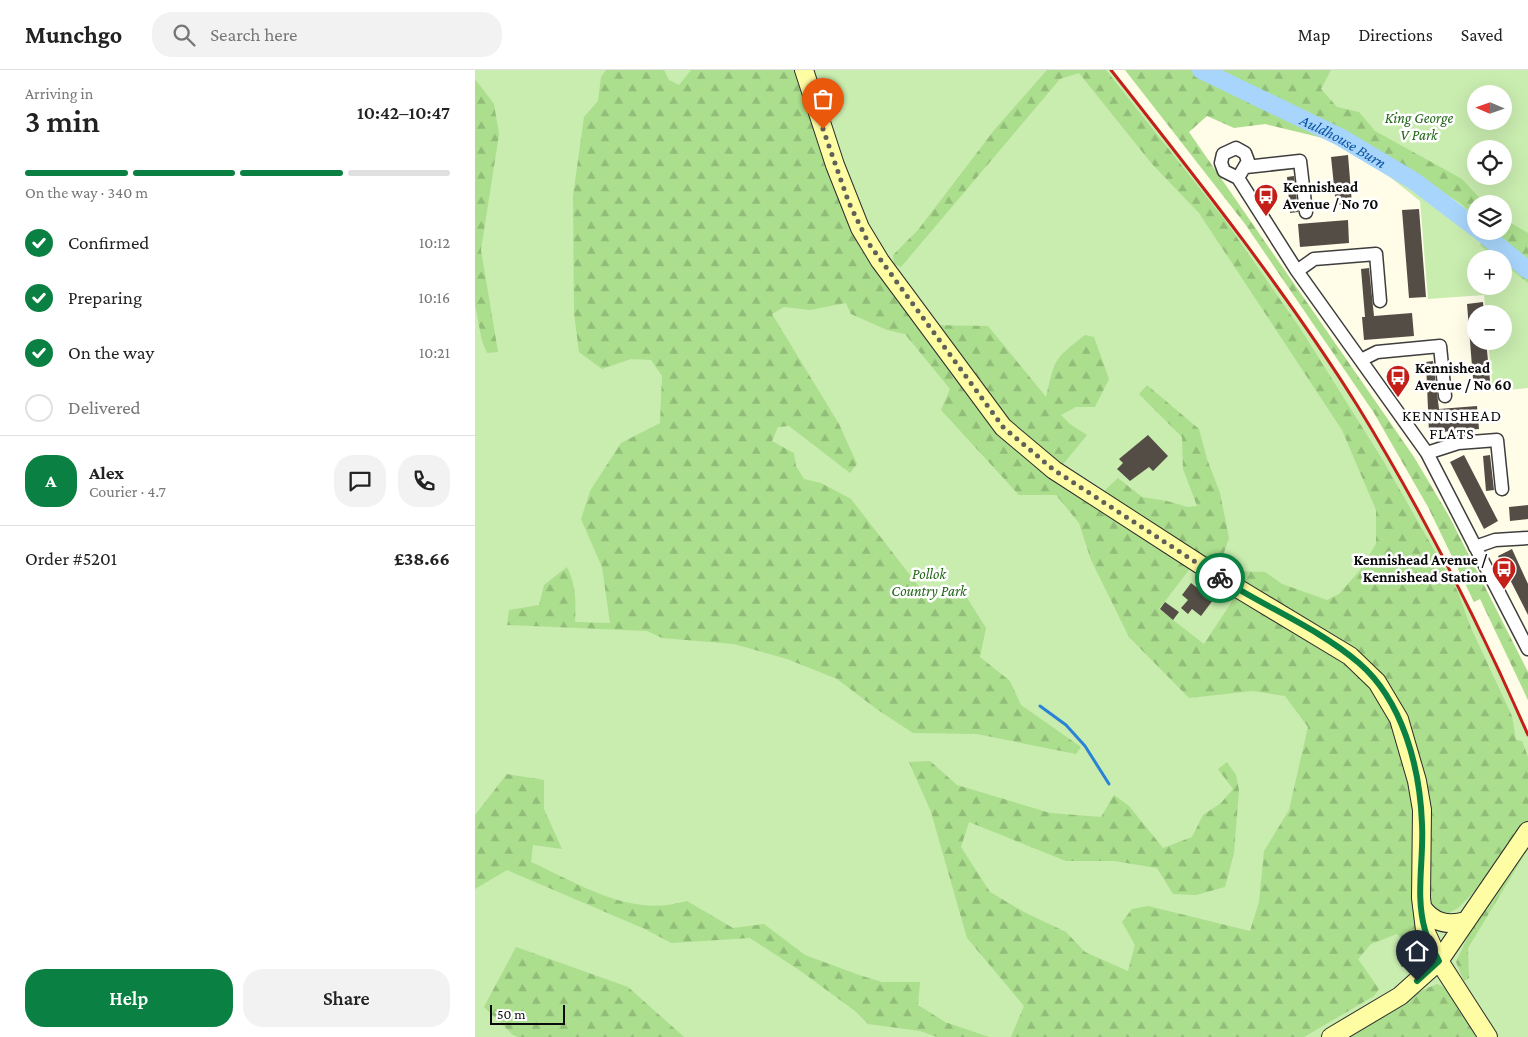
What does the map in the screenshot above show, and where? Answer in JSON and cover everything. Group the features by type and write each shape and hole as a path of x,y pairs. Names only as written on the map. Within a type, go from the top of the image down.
{"street":[{"path":"804,70 835,165 859,228 880,261 1003,427 1054,470 1224,580 1305,627 1350,656 1377,682 1399,719 1417,781 1423,834 1422,907 1425,930 1439,961 1488,1037"},
{"path":"1238,178 1248,161 1245,153 1236,148 1223,154 1221,163 1224,171 1238,178 1297,271 1427,453 1475,548 1527,643"},
{"path":"1246,167 1300,161 1306,212"},
{"path":"1297,271 1314,259 1376,254 1380,301"},
{"path":"1361,360 1377,352 1440,346 1445,396"},
{"path":"1427,453 1458,444 1497,440 1502,489"},
{"path":"1475,548 1495,540 1528,538"},
{"path":"1331,1037 1400,996 1439,961 1528,831"},
{"path":"1422,907 1428,916 1437,921 1456,924 1466,921"}],"green space":[{"name":"Pollok Country Park","path":"475,70 1111,70 1230,221 1281,292 1356,404 1400,477 1459,586 1528,735 1528,1037 475,1037"},
{"path":"606,70 664,70 669,80 679,85 691,70 798,70 853,227 992,425 1192,566 1159,609 1204,644 1237,594 1355,669 1380,699 1396,730 1407,764 1415,814 1411,892 1418,937 1406,944 1397,934 1371,944 1358,959 1379,989 1374,996 1304,1037 1011,1037 1024,1006 967,938 931,812 909,762 930,761 957,785 1050,813 1101,817 1114,795 1129,806 1163,848 1192,837 1203,815 1221,803 1233,789 1218,769 1227,762 1236,775 1239,790 1234,853 1225,887 1196,895 1173,894 1157,868 1114,861 1066,861 969,822 961,847 990,892 1024,912 1066,932 1085,952 1128,971 1135,945 1122,922 1132,909 1148,906 1250,931 1259,902 1264,851 1289,810 1308,727 1285,696 1253,691 1189,698 1129,637 1091,560 1079,523 1056,495 1019,495 941,410 950,389 905,334 887,330 851,314 846,303 810,310 784,307 772,314 839,424 857,464 850,473 789,426 778,427 772,441 794,453 796,466 804,479 821,483 851,499 924,593 938,598 964,593 986,628 980,657 1010,681 1021,705 1081,747 1076,754 977,734 913,733 878,710 837,679 787,659 734,644 662,638 647,631 507,625 509,610 539,605 544,585 567,567 575,594 575,622 610,623 602,567 581,519 590,491 621,443 660,423 662,376 651,360 631,359 602,369 579,352 574,313 573,196 584,117 598,101 601,77"},
{"path":"1047,70 1106,70 1224,219 1300,328 1384,462 1458,592 1471,628 1512,716 1516,740 1522,741 1528,757 1528,821 1473,893 1458,908 1449,913 1440,913 1431,907 1406,720 1390,685 1368,662 1232,577 1235,571 1265,572 1282,584 1327,600 1339,594 1361,569 1376,544 1376,510 1342,430 1199,213 1152,164 1079,73 1060,79 901,267 894,264 893,255 918,230 995,129"},
{"path":"1125,70 1194,70 1248,100 1315,128 1356,150 1331,140 1265,124 1234,128 1207,116 1189,132 1414,457 1449,516 1528,672 1528,700 1480,599 1474,602 1428,507 1374,413 1245,224"},
{"path":"1213,70 1331,70 1321,89 1337,107 1359,112 1375,131 1462,179 1477,195 1467,195 1467,209 1459,202 1347,136"},
{"name":"King George V Park","path":"1229,70 1528,70 1528,388 1493,391 1489,350 1512,350 1512,305 1485,305 1484,295 1428,299 1420,201 1356,150"},
{"path":"475,79 494,104 499,134 481,250 498,352 487,353 482,341 475,305"},
{"path":"1512,224 1528,233 1528,260 1505,240 1512,240"},
{"path":"1486,240 1498,250 1486,250 1480,245"},
{"path":"1512,262 1528,275 1528,283 1512,270"},
{"path":"933,325 988,326 1046,397 1054,367 1061,356 1085,335 1094,337 1109,379 1095,407 1076,407 1061,415 1070,424 1087,435 1060,468 1008,425"},
{"path":"1147,385 1199,429 1207,459 1220,493 1229,538 1218,570 1102,493 1118,478 1142,497 1188,507 1197,506 1183,469 1182,437 1139,394"},
{"path":"507,774 544,780 544,809 562,849 533,845 531,862 588,889 626,902 666,905 687,901 733,928 764,924 805,955 859,975 882,982 920,982 918,1005 945,1022 989,1037 937,1037 920,1031 868,1024 855,1011 802,972 750,938 671,943 645,929 507,870 475,889 475,815"},
{"path":"1528,843 1528,849 1468,948 1469,978 1464,981 1456,962 1468,936"},
{"path":"516,947 628,987 684,1037 518,1037 513,1035 484,1007"},
{"path":"1437,984 1446,988 1479,1037 1349,1037 1414,995"}],"building":[{"path":"1348,155 1352,204 1336,205 1331,157"},
{"path":"1294,176 1298,212 1290,213 1287,177"},
{"path":"1419,209 1426,297 1409,298 1402,210"},
{"path":"1348,220 1349,243 1300,247 1298,224"},
{"path":"1369,268 1374,316 1412,313 1414,336 1364,340 1362,317 1365,317 1361,269"},
{"path":"1483,302 1483,305 1467,305"},
{"path":"1471,350 1487,350 1491,390 1474,391"},
{"path":"1433,361 1439,409 1477,406 1479,429 1429,433 1426,362"},
{"path":"1148,435 1168,456 1153,471 1149,467 1130,481 1117,469 1123,463 1119,459"},
{"path":"1464,455 1498,521 1484,529 1450,462"},
{"path":"1490,455 1494,490 1486,491 1483,456"},
{"path":"1528,505 1528,519 1510,521 1509,507"},
{"path":"1512,549 1528,584 1528,615 1498,556"},
{"path":"1191,583 1213,600 1201,616 1192,609 1188,614 1181,608 1188,600 1182,595"},
{"path":"1165,602 1179,612 1173,620 1160,609"},
{"path":"1416,946 1421,955 1402,967 1397,958"}],"waterway":[{"name":"Auldhouse Burn","path":"1201,70 1340,137 1414,181 1467,221"},
{"name":"Auldhouse Burn","path":"1491,240 1528,270"},
{"path":"1040,706 1066,725 1085,746 1109,784"}],"railway":[{"path":"1111,70 1269,276 1329,361 1357,405 1404,485 1448,567 1528,735"}],"way so far":[{"path":"823,129 859,228 880,261 984,404 1003,427 1054,470 1220,578"}],"place":[{"name":"Kennishead Avenue / No 70","path":"1266,217"},
{"name":"Kennishead Avenue / No 60","path":"1398,398"},
{"name":"Kennishead Avenue / Kennishead Station","path":"1504,590"}],"district":[{"name":"KENNISHEAD FLATS","path":"1452,424"}],"route":[{"path":"1220,578 1305,627 1358,662 1377,682 1399,719 1413,761 1422,810 1421,898 1423,921 1439,961 1417,981"}]}
